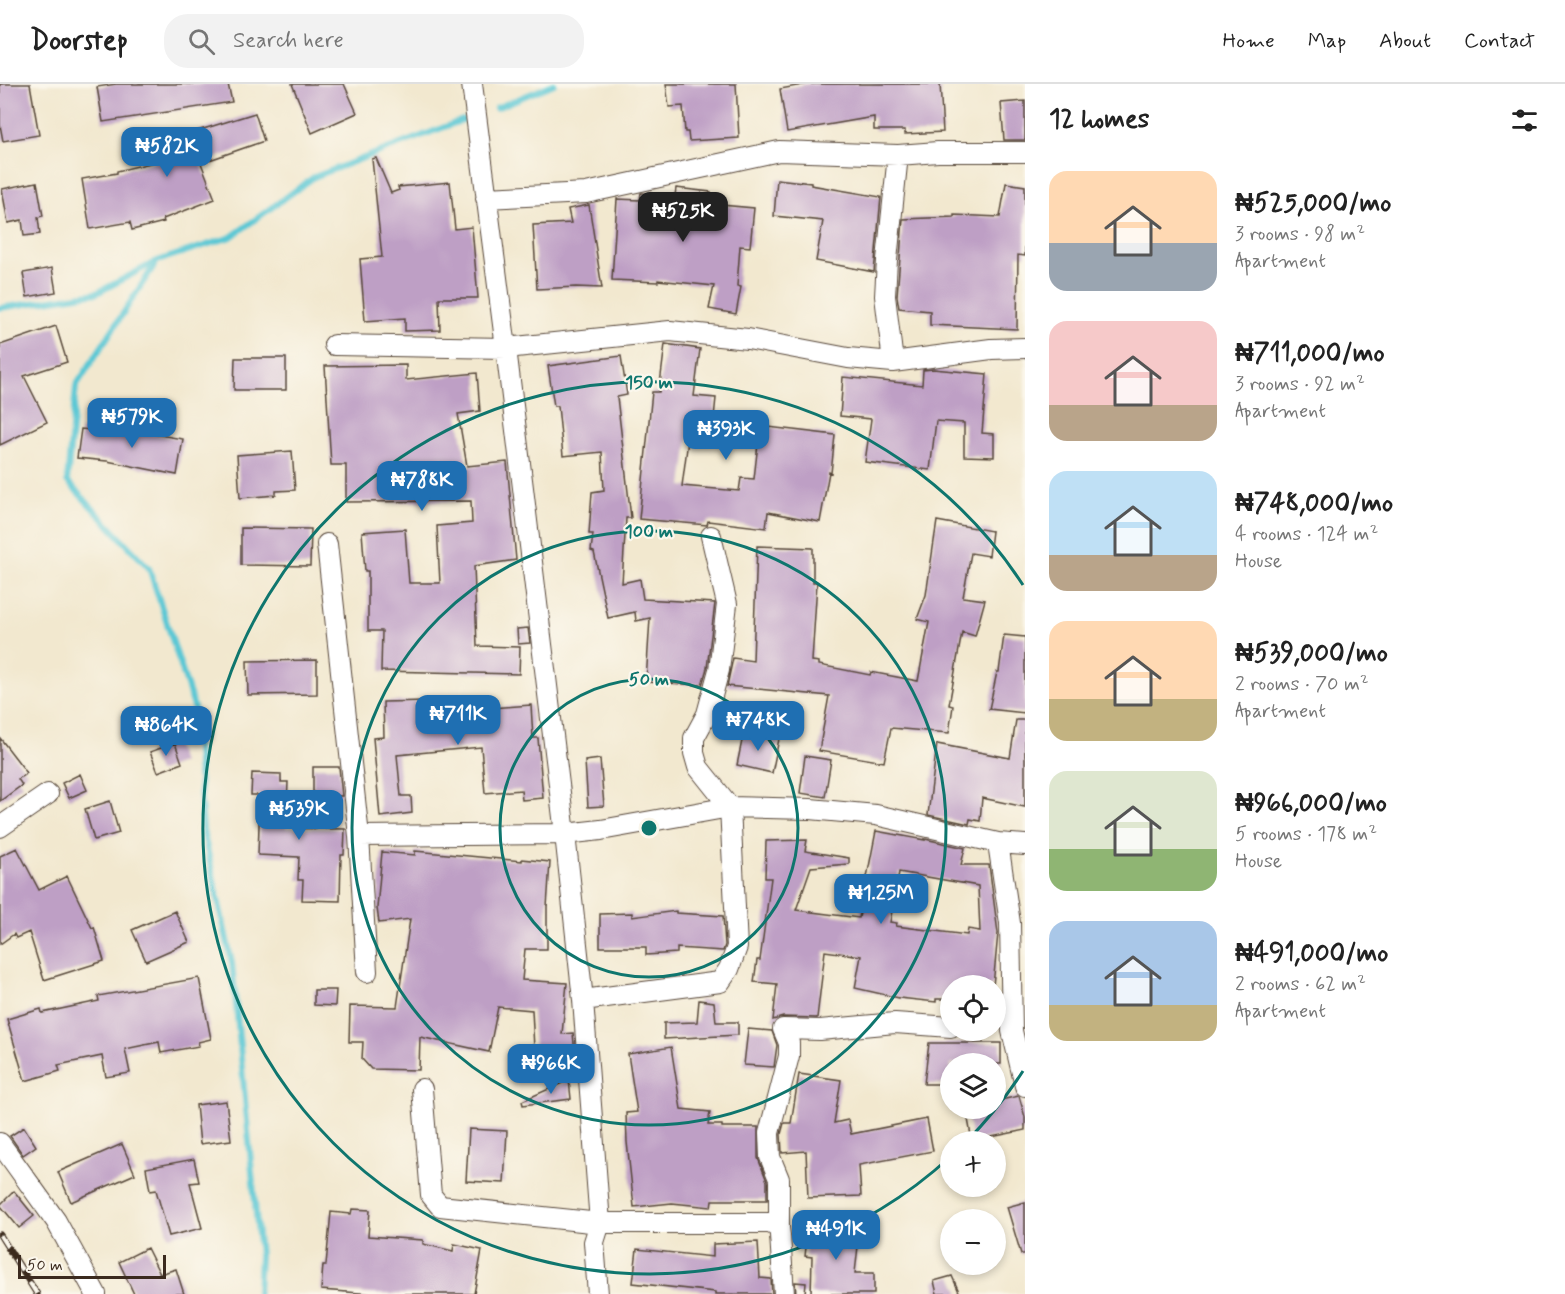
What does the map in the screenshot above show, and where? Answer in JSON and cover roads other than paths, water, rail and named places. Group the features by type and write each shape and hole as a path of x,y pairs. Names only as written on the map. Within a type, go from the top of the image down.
{"street":[{"path":"471,84 506,348 583,1000 600,1223 594,1242 598,1294"},
{"path":"486,198 586,192 779,151 898,155 938,152 1025,152"},
{"path":"893,362 885,296 898,155"},
{"path":"334,345 506,348 670,331 748,339 848,358 893,362 1025,348"},
{"path":"583,1000 720,982 729,969 737,947 730,807 698,767 694,753 694,738 708,714 718,670 727,604 711,536"},
{"path":"327,544 359,836 367,972"},
{"path":"0,827 48,794"},
{"path":"359,836 565,834 601,830 730,807 810,809 876,815 998,843 1025,844"},
{"path":"998,843 1010,923 1006,994"},
{"path":"784,1294 779,1228 779,1179 770,1157 769,1133 789,1056 789,1043 783,1029 820,1029 895,1023 940,1026"},
{"path":"1006,1035 1025,1086"},
{"path":"422,1089 431,1195 440,1206 600,1223 770,1223 779,1228"},
{"path":"0,1143 56,1221 96,1294"}],"waterway":[{"path":"496,108 554,84"},
{"path":"258,1294 260,1256 232,963 203,830 194,707 149,568 67,481 76,386 157,261 231,237 314,177 463,120"},
{"path":"0,308 97,293 155,262"}],"railway":[{"path":"0,1235 37,1294"}]}
